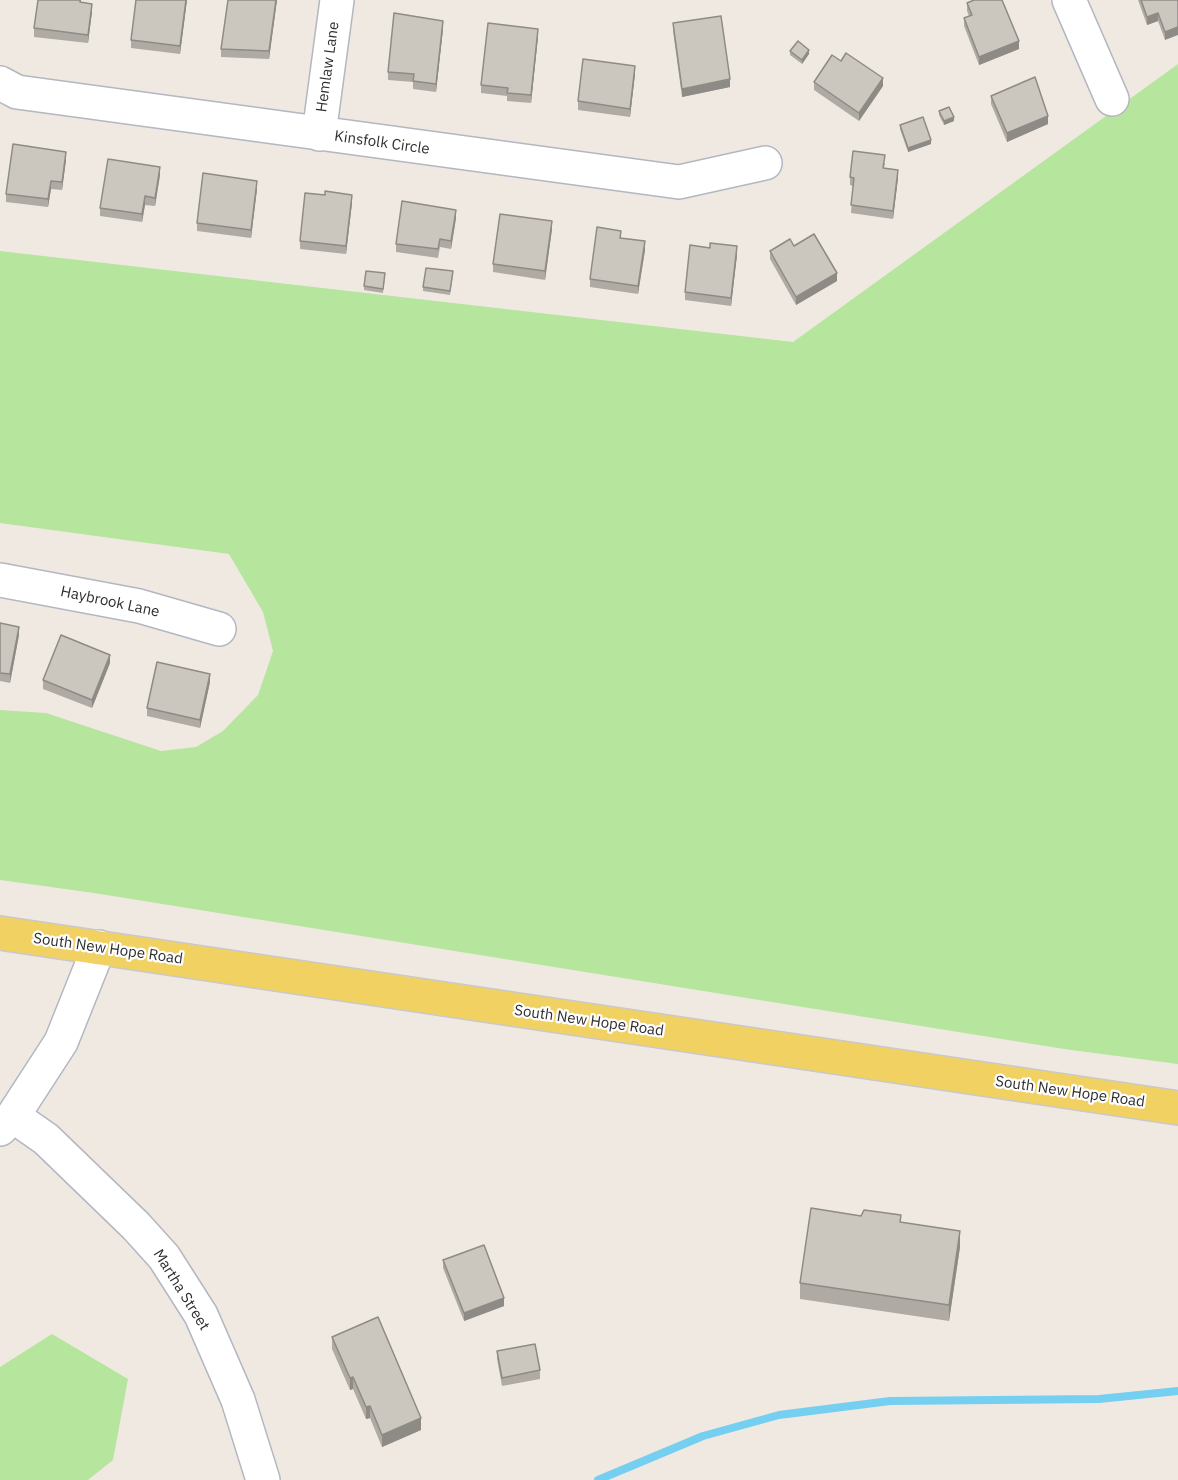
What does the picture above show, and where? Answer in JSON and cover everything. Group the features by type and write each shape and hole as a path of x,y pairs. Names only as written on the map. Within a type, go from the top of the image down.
{"main road":[{"name":"South New Hope Road","path":"0,933 1178,1108"}],"street":[{"name":"Hemlaw Lane","path":"318,134 337,0"},
{"path":"1069,0 1112,99"},
{"name":"Kinsfolk Circle","path":"0,83 17,92 679,182 765,162"},
{"name":"Haybrook Lane","path":"0,580 139,606 219,629"},
{"path":"6,1123 62,1042 99,947"},
{"name":"Martha Street","path":"6,1123 46,1139 136,1226 164,1257 201,1316 238,1400 263,1480"}],"green space":[{"path":"1178,64 1178,1064 1064,1049 94,893 0,880 0,710 46,713 161,751 196,747 223,731 258,695 273,651 263,612 229,554 0,523 0,251 793,342"},
{"path":"52,1334 128,1379 113,1460 88,1480 0,1480 0,1367"}],"building":[{"path":"38,0 80,0 80,2 92,4 88,35 34,28"},
{"path":"136,0 186,0 180,46 131,40"},
{"path":"228,0 276,0 269,51 221,49"},
{"path":"974,0 1002,0 1019,41 979,57 964,18 972,15 967,3"},
{"path":"1141,0 1178,0 1178,27 1165,32 1158,13 1147,17"},
{"path":"394,13 443,21 436,84 413,81 414,74 388,72"},
{"path":"721,16 730,79 682,89 673,23"},
{"path":"488,23 538,29 531,95 507,93 508,88 481,85"},
{"path":"798,41 809,50 802,60 790,51"},
{"path":"846,53 883,78 859,113 814,82 832,55 841,61"},
{"path":"583,59 635,66 630,109 578,101"},
{"path":"1035,77 1048,116 1007,133 991,96"},
{"path":"949,107 954,117 944,121 939,111"},
{"path":"923,117 931,140 908,148 900,125"},
{"path":"13,144 66,152 62,182 51,181 48,199 6,194"},
{"path":"853,151 885,155 883,168 898,170 893,211 851,205 854,178 850,177"},
{"path":"108,159 160,167 155,198 145,196 142,214 100,208"},
{"path":"203,173 257,181 251,230 197,223"},
{"path":"325,191 352,195 346,246 300,241 305,193 325,195"},
{"path":"402,201 456,210 451,241 440,239 438,249 396,244"},
{"path":"500,214 552,221 545,271 493,264"},
{"path":"597,227 621,231 620,238 645,241 638,286 590,279"},
{"path":"814,234 837,273 796,297 770,251 790,239 794,246"},
{"path":"710,243 737,246 731,298 685,292 690,245 710,248"},
{"path":"426,268 453,271 450,291 423,287"},
{"path":"366,271 385,273 383,289 364,286"},
{"path":"0,623 19,627 10,674 0,673"},
{"path":"61,635 110,655 92,700 43,680"},
{"path":"157,662 210,674 200,720 147,708"},
{"path":"811,1208 861,1216 864,1210 901,1215 900,1222 960,1231 949,1305 800,1283"},
{"path":"484,1245 504,1298 464,1313 443,1260"},
{"path":"378,1317 421,1418 382,1435 370,1406 366,1407 353,1377 350,1378 332,1337"},
{"path":"535,1344 540,1370 502,1378 497,1351"}],"waterway":[{"path":"598,1480 703,1436 779,1415 890,1401 1099,1399 1178,1391"}]}
